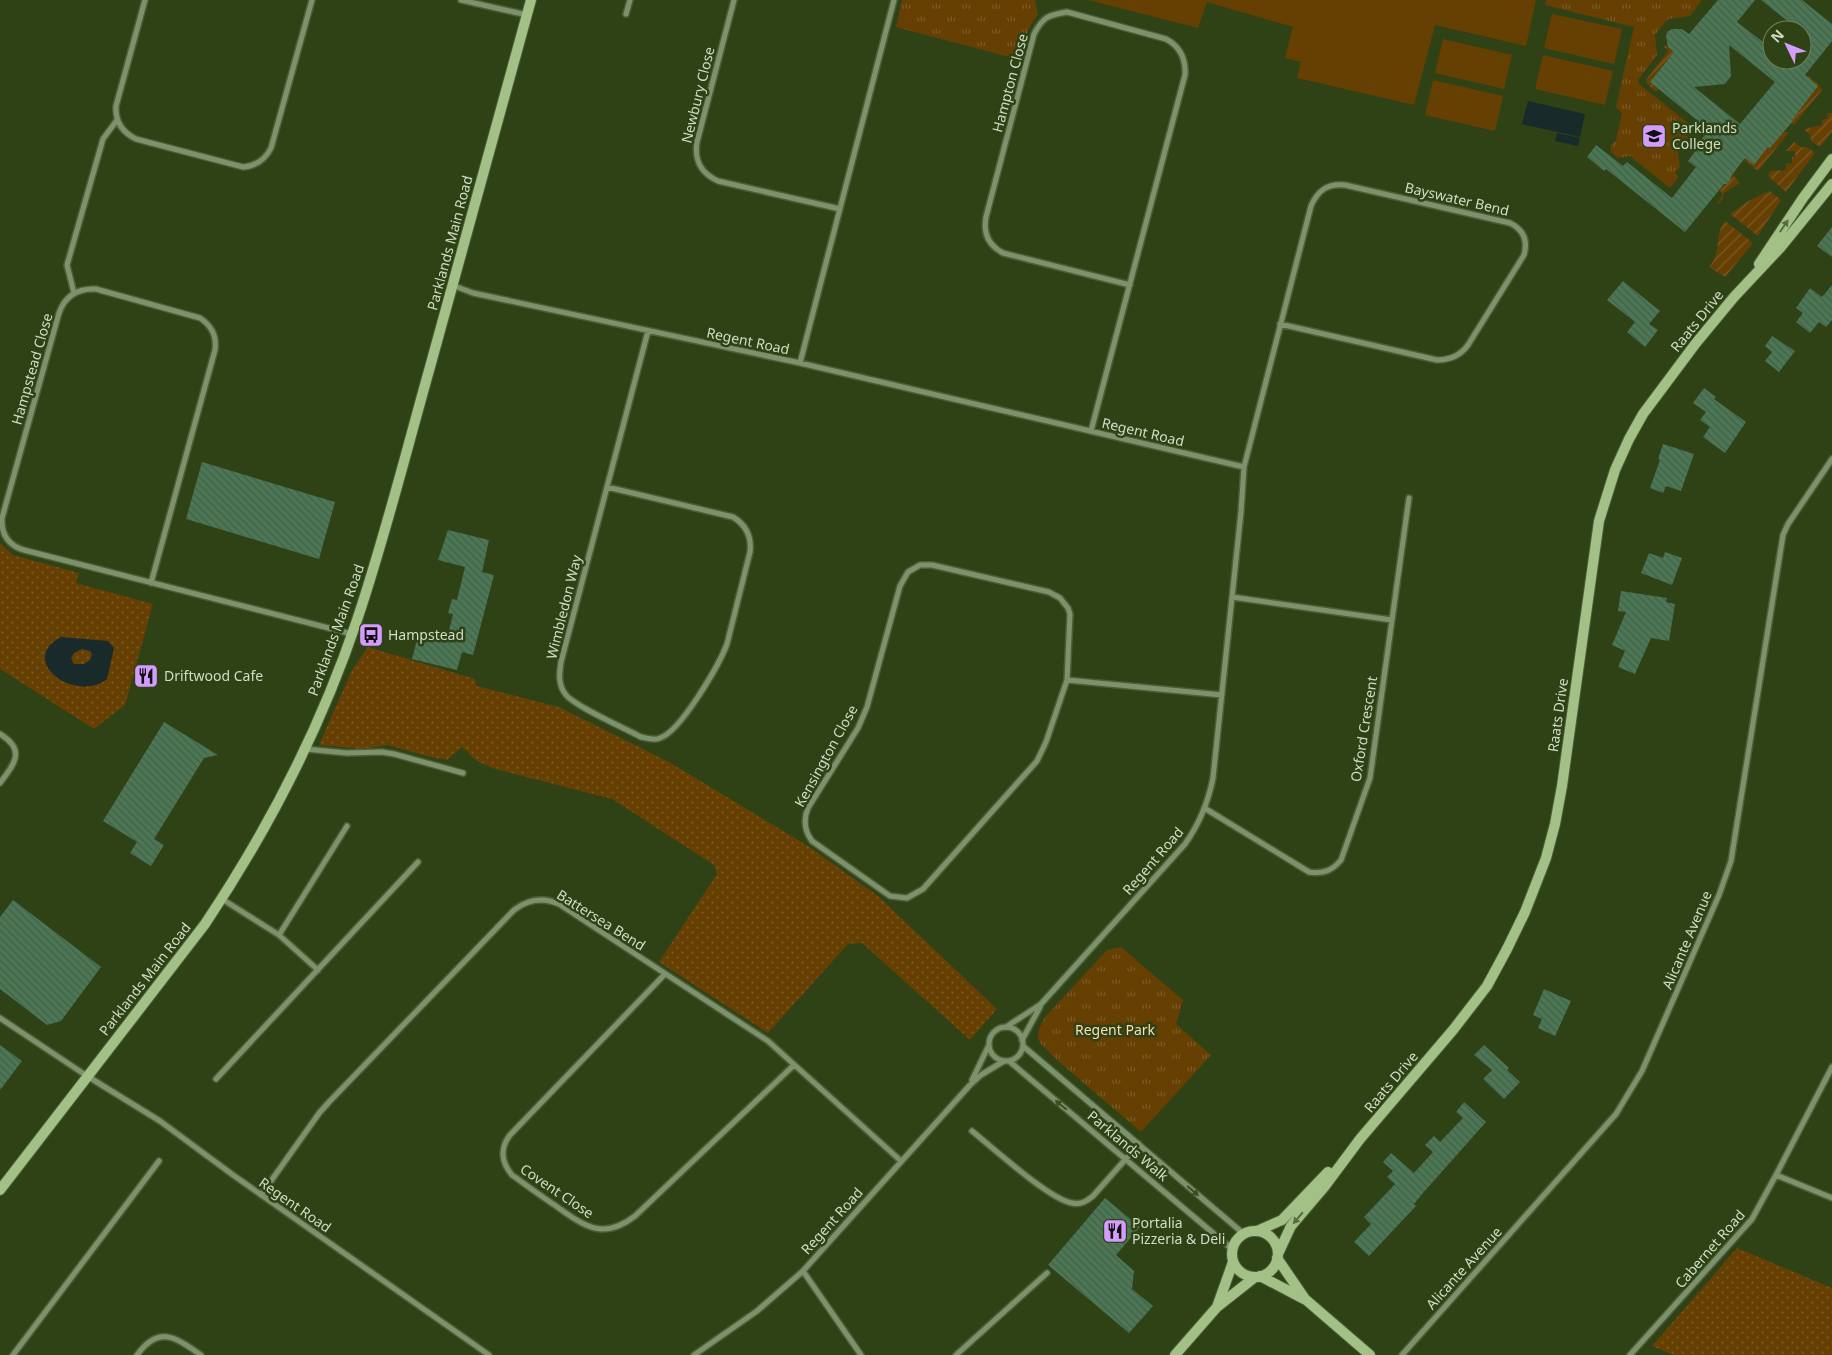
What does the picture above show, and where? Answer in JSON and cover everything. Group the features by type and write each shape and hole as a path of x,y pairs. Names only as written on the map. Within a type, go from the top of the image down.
{"street":[{"path":"145,0 116,106 117,120 125,132 136,139 237,167 250,167 262,160 271,148 312,0"},
{"path":"461,0 527,15"},
{"name":"Parklands Main Road","path":"0,1190 172,968 222,900 271,815 304,748 352,634 388,521 531,0"},
{"path":"626,14 630,0"},
{"name":"Newbury Close","path":"734,0 697,142 696,151 700,168 705,174 718,181 840,209"},
{"path":"800,364 894,0"},
{"name":"Hampton Close","path":"1091,432 1130,285 1185,75 1184,59 1177,47 1166,39 1067,12 1051,14 1040,23 1034,34 986,216 985,231 992,244 1003,252 1130,285"},
{"path":"117,120 102,139 67,265 74,293 96,289 195,316 209,325 215,337 215,350 151,583"},
{"name":"Raats Drive","path":"1748,282 1803,198 1832,159"},
{"name":"Raats Drive","path":"1277,1256 1291,1226 1360,1139 1453,1030 1487,986 1525,912 1546,858 1557,815 1599,521 1609,486 1622,454 1643,414 1696,343 1780,248 1832,184"},
{"name":"Bayswater Bend","path":"1244,467 1280,324 1311,206 1318,193 1331,185 1345,185 1510,223 1521,230 1524,236 1526,242 1524,256 1468,345 1452,358 1436,360 1280,324"},
{"name":"Regent Road","path":"452,285 479,294 800,364 1244,467 1214,778 1206,809 1185,844 1041,1004 1022,1040"},
{"name":"Hampstead Close","path":"74,293 62,305 59,314 2,518 2,530 8,541 18,548 352,634"},
{"name":"Wimbledon Way","path":"607,487 732,517 744,525 750,538 750,552 727,644 722,656 680,723 659,739 641,736 578,704 567,696 559,677 561,662 648,331"},
{"name":"Alicante Avenue","path":"1402,1355 1616,1114 1642,1071 1719,895 1731,861 1783,535 1788,524 1832,459"},
{"name":"Oxford Crescent","path":"1206,809 1309,872 1324,872 1336,866 1344,854 1370,778 1409,498"},
{"name":"Kensington Close","path":"932,565 1049,592 1060,598 1068,608 1070,620 1067,680 1046,742 1037,761 918,893 907,898 890,896 812,840 807,834 804,821 805,814 858,728 867,707 900,586 908,572 920,566 932,565"},
{"path":"1232,597 1392,620"},
{"path":"1067,680 1222,695"},
{"path":"0,734 14,745 16,756 13,765 0,783"},
{"path":"304,748 347,753 382,752 463,773"},
{"path":"279,935 347,826"},
{"path":"216,1079 418,862"},
{"name":"Battersea Bend","path":"261,1194 320,1112 519,906 538,899 559,904 768,1041 901,1161"},
{"path":"222,900 279,935 318,970"},
{"name":"Covent Close","path":"665,974 510,1135 503,1146 502,1153 504,1165 512,1175 581,1224 598,1230 618,1227 635,1216 794,1066"},
{"name":"Regent Road","path":"1006,1027 1041,1004"},
{"name":"Regent Road","path":"0,1018 87,1076 160,1120 261,1194 489,1355"},
{"path":"1006,1027 1016,1031 1022,1040 1022,1046 1016,1058 1007,1061 993,1056 989,1045 995,1030 1006,1027"},
{"name":"Regent Road","path":"970,1085 989,1045"},
{"name":"Parklands Walk","path":"1022,1046 1244,1234"},
{"name":"Regent Road","path":"694,1355 757,1311 802,1271 970,1085 981,1075 1007,1061"},
{"name":"Parklands Walk","path":"1007,1061 1232,1249"},
{"name":"Cabernet Road","path":"1630,1355 1752,1219 1832,1067"},
{"path":"972,1131 1046,1190 1071,1203 1080,1204 1087,1201 1139,1144"},
{"name":"Raats Drive","path":"1257,1231 1282,1220 1360,1139"},
{"path":"13,1355 159,1161"},
{"path":"1776,1175 1832,1198"},
{"path":"1217,1307 1233,1262 1232,1249 1235,1243 1244,1234 1257,1231 1272,1238 1275,1243 1277,1256 1305,1299"},
{"path":"1175,1355 1217,1307 1258,1276 1271,1270 1277,1256"},
{"path":"1233,1262 1242,1272 1258,1276 1305,1299 1370,1355"},
{"path":"802,1271 861,1355"},
{"path":"956,1355 1047,1273"},
{"path":"136,1355 151,1342 168,1336 177,1338 201,1355"}],"green space":[{"path":"902,0 1035,0 1038,15 1028,30 1021,60 896,27"},
{"path":"1088,0 1536,0 1526,46 1435,25 1414,105 1297,78 1301,62 1285,58 1293,27 1207,2 1198,28"},
{"path":"1546,0 1702,0 1690,16 1668,19 1655,35 1657,55 1638,80 1639,84 1693,127 1694,133 1678,153 1680,167 1675,173 1679,177 1670,188 1630,156 1618,158 1611,152 1611,146 1616,140 1622,113 1616,107 1634,27 1545,5"},
{"path":"1552,14 1622,29 1614,64 1544,48"},
{"path":"1443,39 1512,55 1504,89 1435,73"},
{"path":"1665,45 1685,61 1664,64 1650,82 1658,89 1656,92 1647,84 1646,80 1668,51 1664,47"},
{"path":"1543,55 1613,71 1605,105 1535,89"},
{"path":"1807,75 1819,85 1822,90 1793,126 1792,120 1818,86"},
{"path":"1433,80 1503,96 1495,131 1425,115"},
{"path":"1827,113 1832,113 1832,132 1820,147 1811,141 1810,133 1808,134 1804,129 1822,125 1822,120 1828,118"},
{"path":"1782,132 1789,132 1758,171 1744,160 1742,162 1736,158 1768,147"},
{"path":"1794,142 1801,147 1807,147 1815,153 1786,192 1768,176 1770,171 1786,170 1786,164 1792,163 1795,151 1786,151"},
{"path":"1735,166 1737,169 1733,175 1740,183 1724,193 1719,204 1717,203 1722,193 1719,189 1731,179"},
{"path":"1770,191 1781,200 1758,236 1730,214 1747,202"},
{"path":"1725,221 1753,243 1725,277 1709,267 1716,255 1719,233"},
{"path":"0,543 13,555 79,573 76,583 153,604 125,705 94,729 0,669"},
{"path":"368,647 475,679 477,686 559,707 669,762 808,846 878,896 997,1009 970,1040 862,943 848,944 768,1033 659,962 717,874 714,865 612,799 492,768 477,761 462,747 447,760 388,745 363,749 319,745 352,670"},
{"name":"Regent Park","path":"1121,947 1183,1000 1176,1024 1211,1055 1141,1132 1058,1061 1040,1043 1038,1037 1039,1029 1045,1017 1107,950"},
{"path":"1737,1248 1832,1288 1832,1355 1674,1355 1652,1346"}],"water":[{"path":"1528,101 1585,114 1580,137 1522,124"},
{"path":"1557,133 1580,138 1578,146 1555,141"},
{"path":"61,637 108,641 114,648 107,679 94,685 80,686 66,683 55,676 48,667 45,657 49,646","holes":["82,649 90,651 92,654 90,660 84,664 74,664 71,658 74,653"]}],"building":[{"path":"1718,0 1755,0 1737,22 1762,41 1762,70 1809,70 1805,75 1818,86 1793,121 1770,148 1768,147 1754,165 1745,158 1727,184 1724,184 1685,232 1606,169 1604,171 1587,157 1596,145 1623,166 1627,162 1672,198 1696,167 1688,161 1709,130 1650,82 1674,52 1668,47 1667,32 1672,29 1682,29 1689,34","holes":["1729,45 1775,82 1740,124 1694,87 1725,84 1731,76"]},
{"path":"1761,0 1802,0 1832,24 1832,41 1812,66 1812,20 1786,20"},
{"path":"1832,227 1832,257 1817,246"},
{"path":"1623,281 1660,311 1649,324 1658,330 1645,347 1627,332 1635,322 1607,300"},
{"path":"1832,285 1832,320 1826,327 1819,322 1810,333 1796,322 1803,313 1796,308 1810,288 1822,297"},
{"path":"1772,336 1795,351 1779,372 1765,361 1772,352 1765,346"},
{"path":"1704,388 1716,397 1714,399 1746,422 1725,453 1703,437 1710,427 1700,420 1706,412 1693,403"},
{"path":"1663,444 1694,454 1681,491 1666,486 1663,493 1650,488 1660,460 1658,459"},
{"path":"202,462 335,502 319,559 186,519"},
{"path":"448,530 489,540 482,572 494,575 473,655 462,652 457,670 412,659 418,636 446,643 453,614 448,613 452,599 457,600 465,567 438,560"},
{"path":"1665,552 1682,558 1672,585 1641,573 1649,553 1663,558"},
{"path":"1621,591 1667,598 1666,602 1675,604 1669,641 1651,638 1635,674 1618,667 1625,651 1612,645 1626,612 1618,611"},
{"path":"164,722 218,755 204,758 154,839 164,845 151,866 130,853 137,842 103,821"},
{"path":"13,900 101,967 61,1021 47,1025 0,989 0,917"},
{"path":"1544,989 1571,1001 1555,1036 1538,1028 1542,1019 1533,1015"},
{"path":"0,1045 22,1061 0,1090"},
{"path":"1484,1045 1509,1068 1507,1070 1520,1082 1504,1099 1483,1079 1492,1070 1474,1055"},
{"path":"1464,1102 1486,1122 1423,1193 1414,1204 1416,1206 1369,1256 1354,1242 1371,1224 1364,1217 1395,1184 1387,1177 1393,1171 1383,1162 1391,1153 1414,1173 1433,1152 1425,1145 1434,1136 1440,1142 1463,1118 1456,1112"},
{"path":"1105,1198 1140,1227 1116,1255 1134,1271 1132,1289 1153,1306 1129,1333 1048,1265"}],"place":[{"name":"Parklands College","path":"1654,136"},
{"name":"Hampstead","path":"371,635"},
{"name":"Driftwood Cafe","path":"146,676"},
{"name":"Portalia Pizzeria & Deli","path":"1115,1231"}]}
